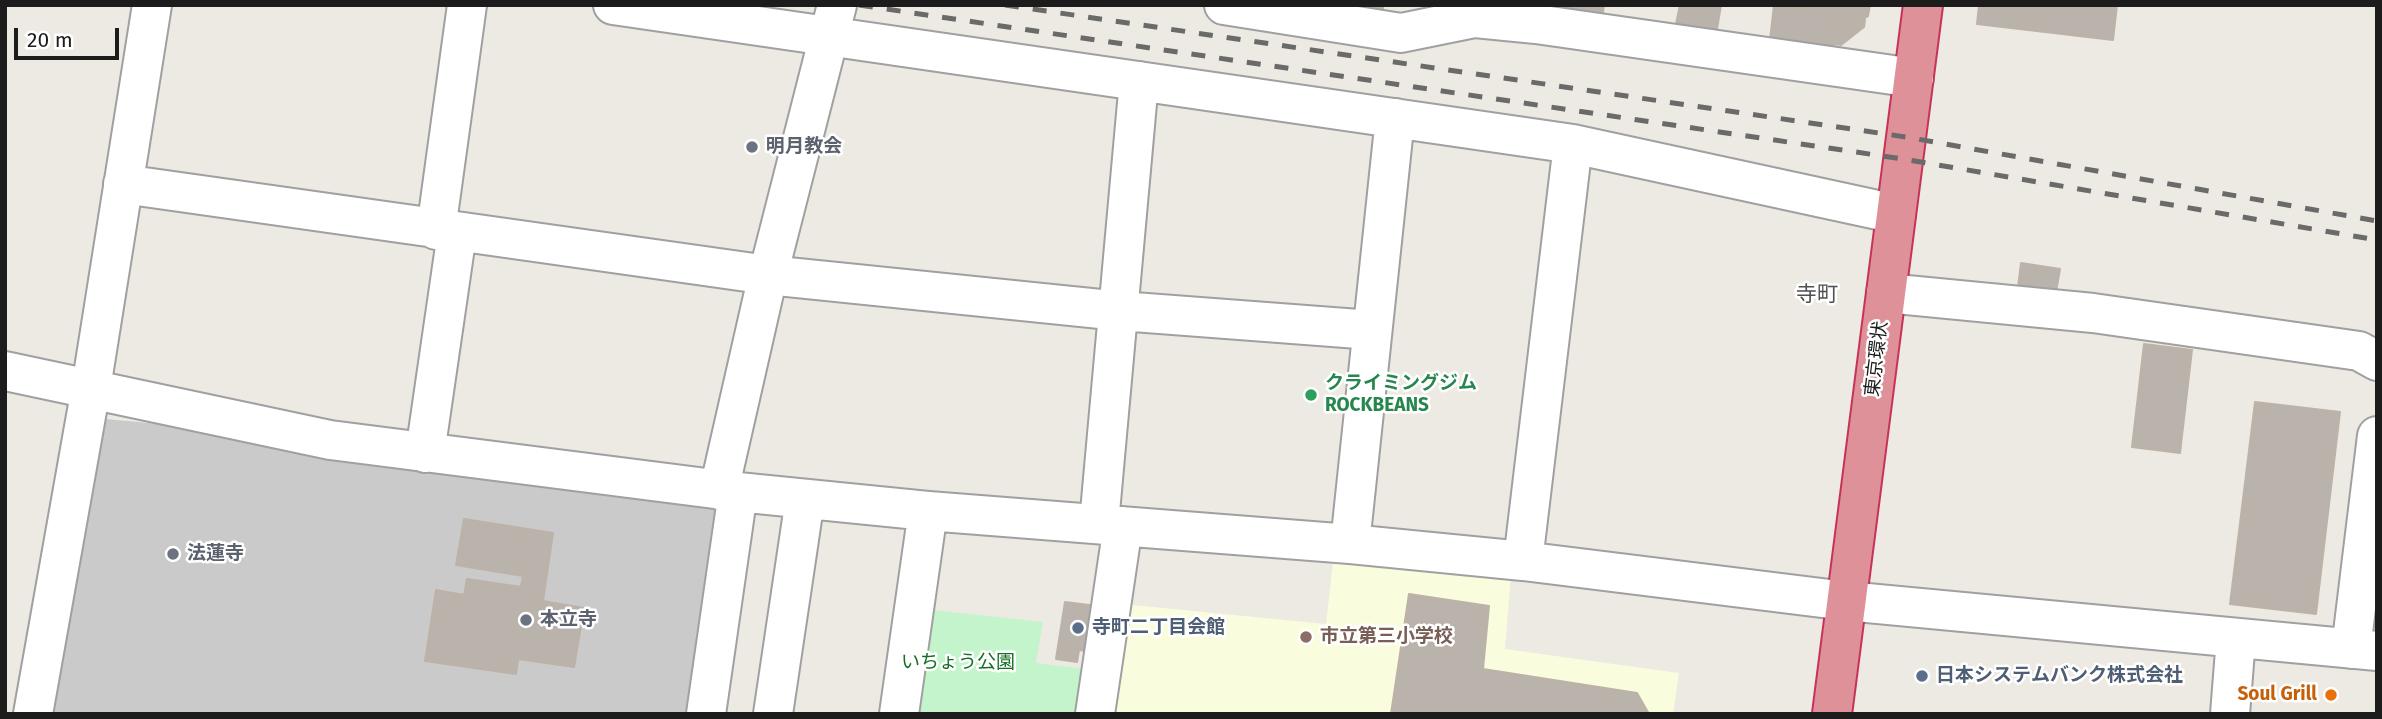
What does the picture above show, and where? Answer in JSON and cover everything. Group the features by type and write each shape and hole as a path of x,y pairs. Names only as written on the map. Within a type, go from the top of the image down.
{"highway":[{"name":"東京環状","path":"1832,714 1923,5"}],"street":[{"path":"25,700 91,388 152,5"},
{"path":"425,453 467,5"},
{"path":"613,5 833,22 1139,80 1573,144 1896,214"},
{"path":"1224,5 1401,33 1475,18 1537,14 1914,78"},
{"path":"706,714 729,491 768,275 833,22"},
{"path":"1095,714 1111,525 1120,311 1139,80"},
{"path":"1350,544 1395,118"},
{"path":"1523,561 1573,144"},
{"path":"123,184 768,275 1120,311 1372,330"},
{"path":"1886,293 2093,313 2359,351 2377,361"},
{"path":"5,371 330,440 729,491 928,511 1350,544 1523,561 1846,601 2364,650 2377,436"},
{"path":"773,714 805,499"},
{"path":"899,714 928,511"},
{"path":"2230,714 2236,638"}],"shaded area":[{"path":"106,419 330,440 738,492 706,714 50,714"},
{"name":"市立第三小学校","path":"1335,543 1512,560 1505,649 1679,673 1673,714 1095,714 1112,603 1326,624"}],"green space":[{"name":"いちょう公園","path":"914,608 1043,622 1036,663 1101,671 1095,714 899,714"}],"building":[{"path":"1344,5 1383,5 1383,11"},
{"path":"1604,5 1602,18 1573,14 1574,9 1555,6"},
{"path":"1680,5 1721,5 1716,35 1675,29"},
{"path":"1774,5 1793,5 1792,10 1865,20 1864,27 1841,45 1835,44 1833,52 1770,40"},
{"path":"1794,5 1870,5 1865,18 1793,9"},
{"path":"1979,5 2117,5 2113,40 1977,24"},
{"path":"2021,263 2060,269 2056,292 2018,287"},
{"path":"2144,344 2192,350 2180,453 2132,447"},
{"path":"2255,402 2340,412 2316,614 2230,604"},
{"path":"464,519 553,533 543,601 584,608 574,667 518,659 516,674 425,661 436,590 464,595 467,579 521,587 523,576 456,565"},
{"path":"1409,594 1489,606 1483,669 1637,693 1649,714 1391,714"},
{"name":"寺町二丁目会館","path":"1065,602 1097,606 1091,652 1079,650 1077,662 1056,659"}],"railway":[{"path":"859,5 1903,159 2377,240"},
{"path":"1005,5 1906,137 2377,221"}],"place":[{"name":"明月教会","path":"752,147"},
{"name":"クライミングジム ROCKBEANS","path":"1311,395"},
{"name":"法蓮寺","path":"173,554"},
{"name":"本立寺","path":"526,620"},
{"name":"寺町二丁目会館","path":"1078,628"},
{"name":"市立第三小学校","path":"1306,637"},
{"name":"日本システムバンク株式会社","path":"1922,676"},
{"name":"Soul Grill","path":"2331,695"}],"district":[{"name":"寺町","path":"1817,295"}]}
